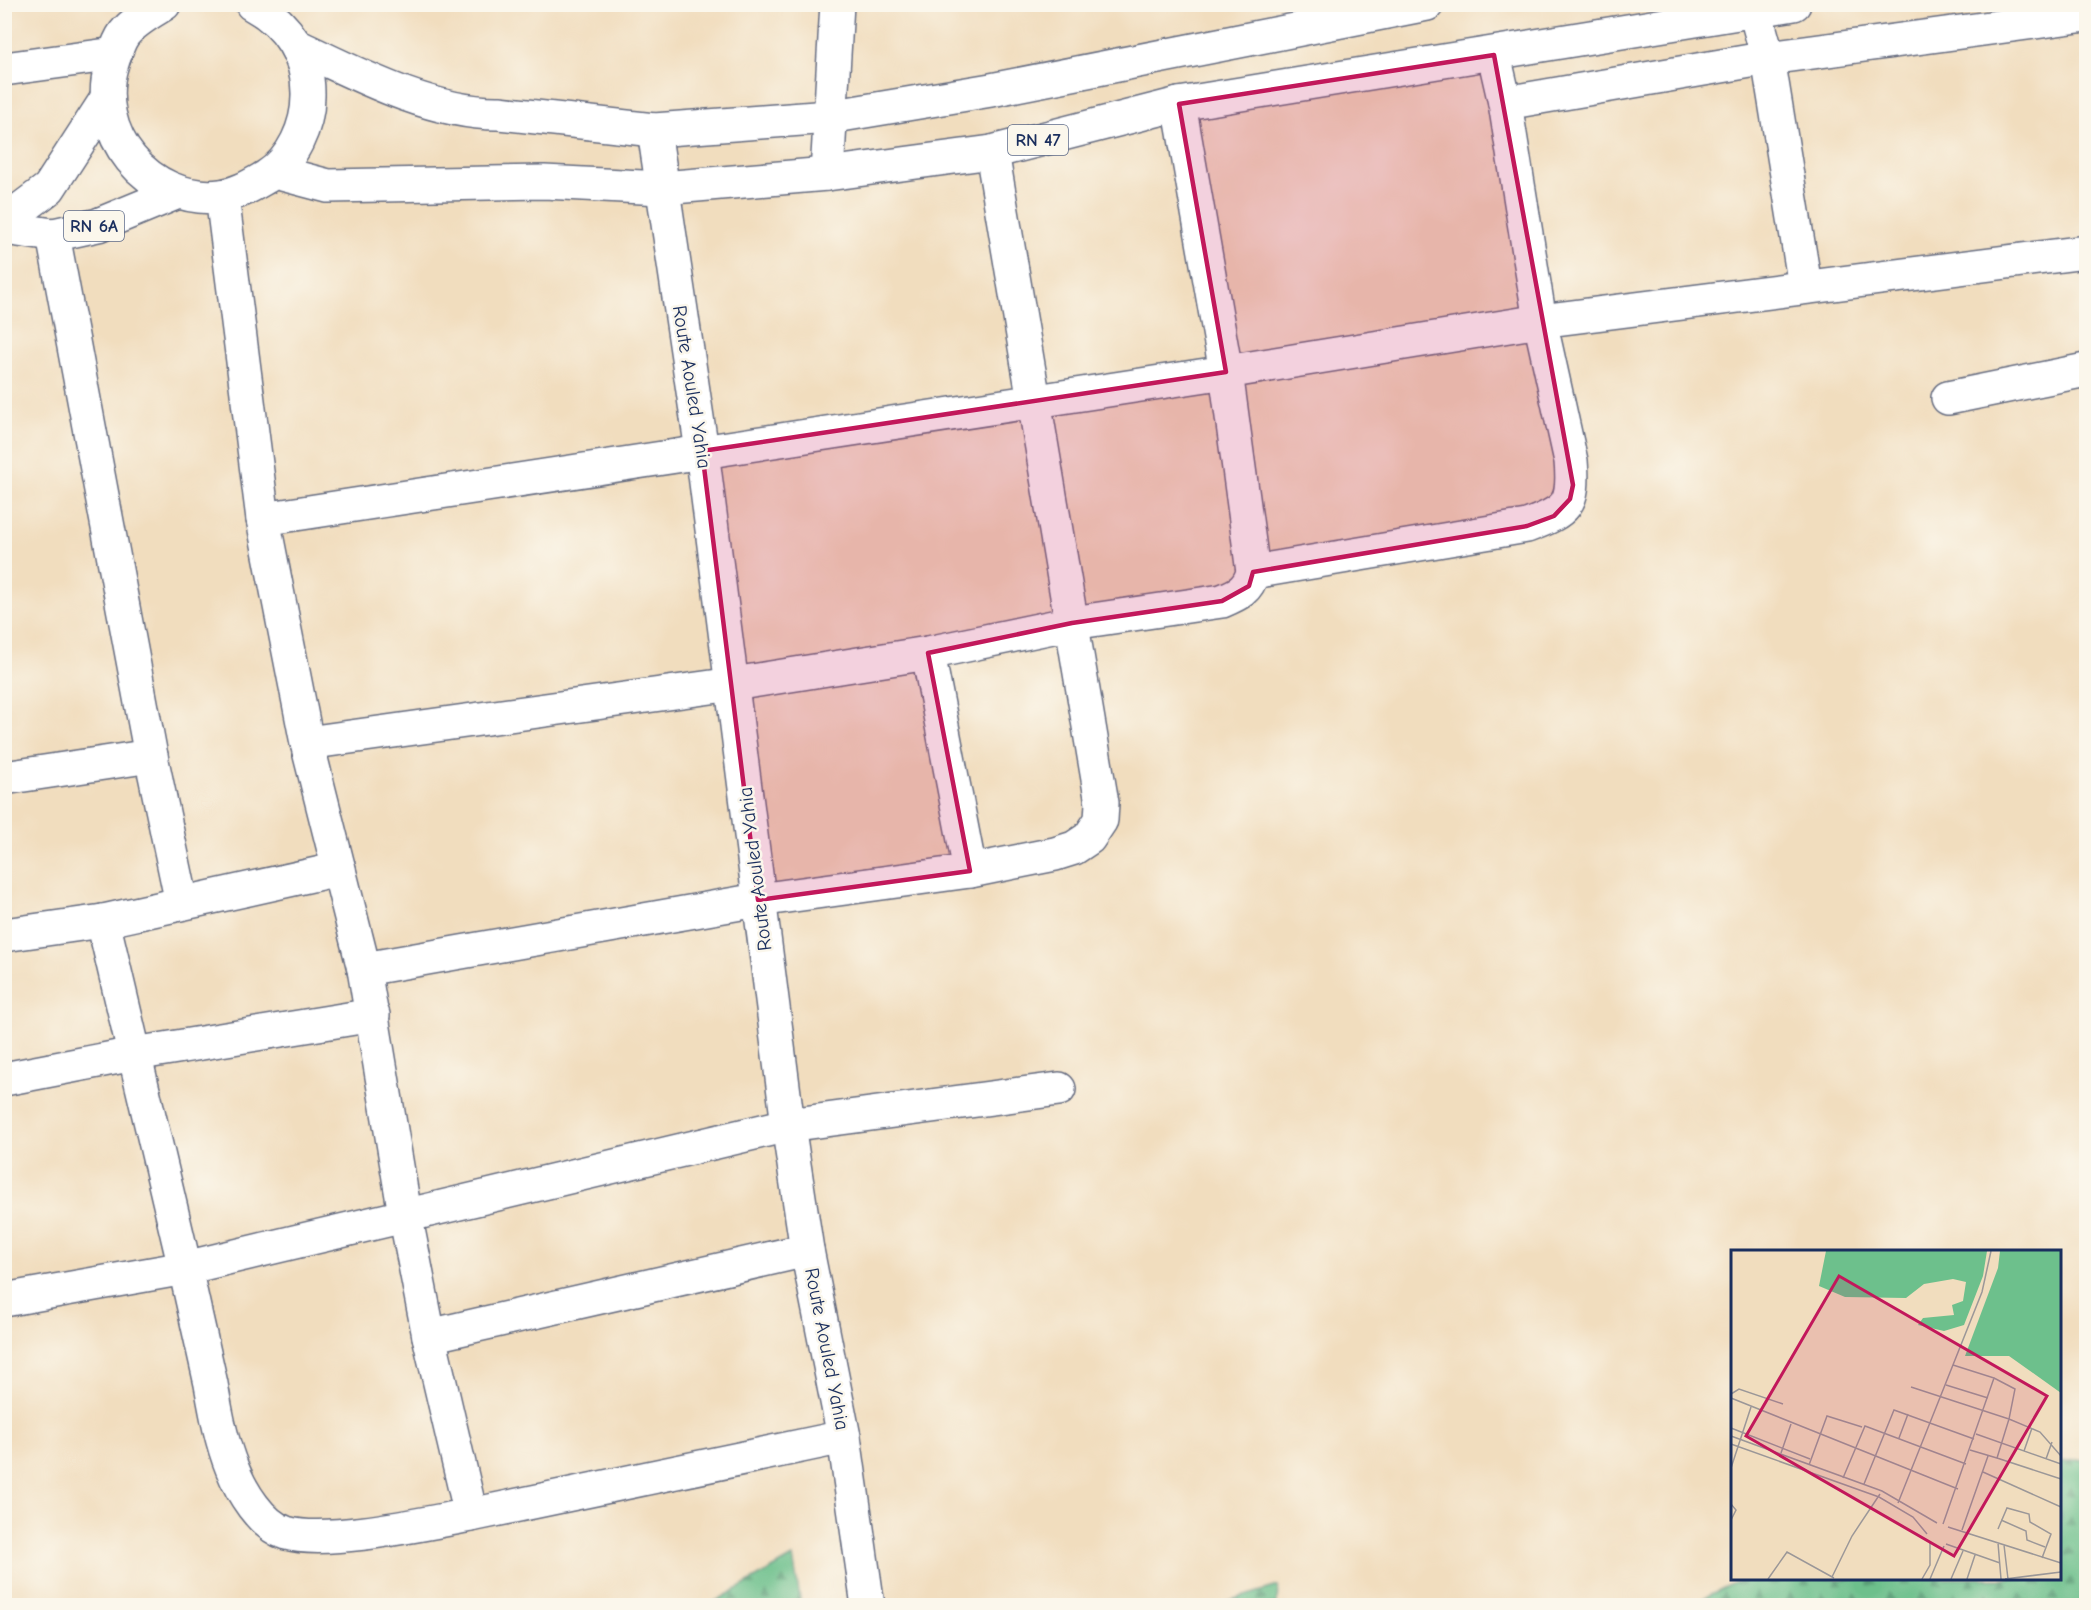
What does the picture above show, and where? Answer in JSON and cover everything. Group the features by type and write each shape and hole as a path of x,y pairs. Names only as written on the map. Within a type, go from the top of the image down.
{"main road":[{"path":"4,69 118,31 164,4"},
{"path":"118,31 108,77 106,100 113,131 128,157 150,179 178,192 199,196 222,196 245,190 275,172 296,145 308,113 308,78 297,46 283,27 252,4"},
{"path":"827,174 837,4"},
{"path":"297,46 388,88 478,114 654,130 829,117 991,90 1427,4"},
{"name":"RN 47","path":"275,172 328,186 544,182 662,188 827,174 992,152 1179,104 1494,55 1754,8 1794,4"},
{"path":"1754,8 1767,58 1805,286"},
{"path":"1505,103 1767,58 2086,15"},
{"path":"1253,572 1527,526 1554,516 1570,499 1573,485 1571,461 1540,321 1505,103 1494,55"},
{"name":"RN 6A","path":"4,222 49,188 106,100"},
{"path":"307,743 733,684 928,653 1072,623 1222,601 1239,594 1249,586 1253,572 1226,372 1179,104"},
{"name":"Route Aouled Yahia","path":"654,130 702,451 788,1125 807,1250 844,1437 868,1605"},
{"path":"364,969 758,900 970,871 1074,848 1089,838 1101,820 1101,794 1036,400 992,152"},
{"name":"RN 6A","path":"4,228 53,235 98,225 178,192"},
{"path":"222,196 262,519 307,743 364,969 405,1214 429,1336 471,1515"},
{"path":"53,235 151,756 182,903"},
{"path":"262,519 1226,372 1540,321 2086,252"},
{"path":"1948,398 2086,369"},
{"path":"928,653 970,871"},
{"path":"4,778 151,756"},
{"path":"4,935 103,921 339,869"},
{"path":"103,921 185,1268 220,1428 232,1469 248,1498 266,1520 285,1533 316,1536 376,1531 471,1515 844,1437"},
{"path":"4,1079 134,1054 372,1015"},
{"path":"4,1300 185,1268 788,1125 1059,1089"},
{"path":"429,1336 807,1250"}],"highlighted area":[{"path":"1494,55 1573,485 1570,499 1554,516 1527,526 1253,572 1249,586 1222,601 1072,623 928,653 970,871 758,900 702,451 1226,372 1179,104"}],"green space":[{"path":"2086,1459 2086,1605 1689,1605 1740,1580 2061,1580 2061,1462"},
{"path":"793,1557 801,1605 709,1605"},
{"path":"1278,1586 1277,1605 1215,1605"}]}
